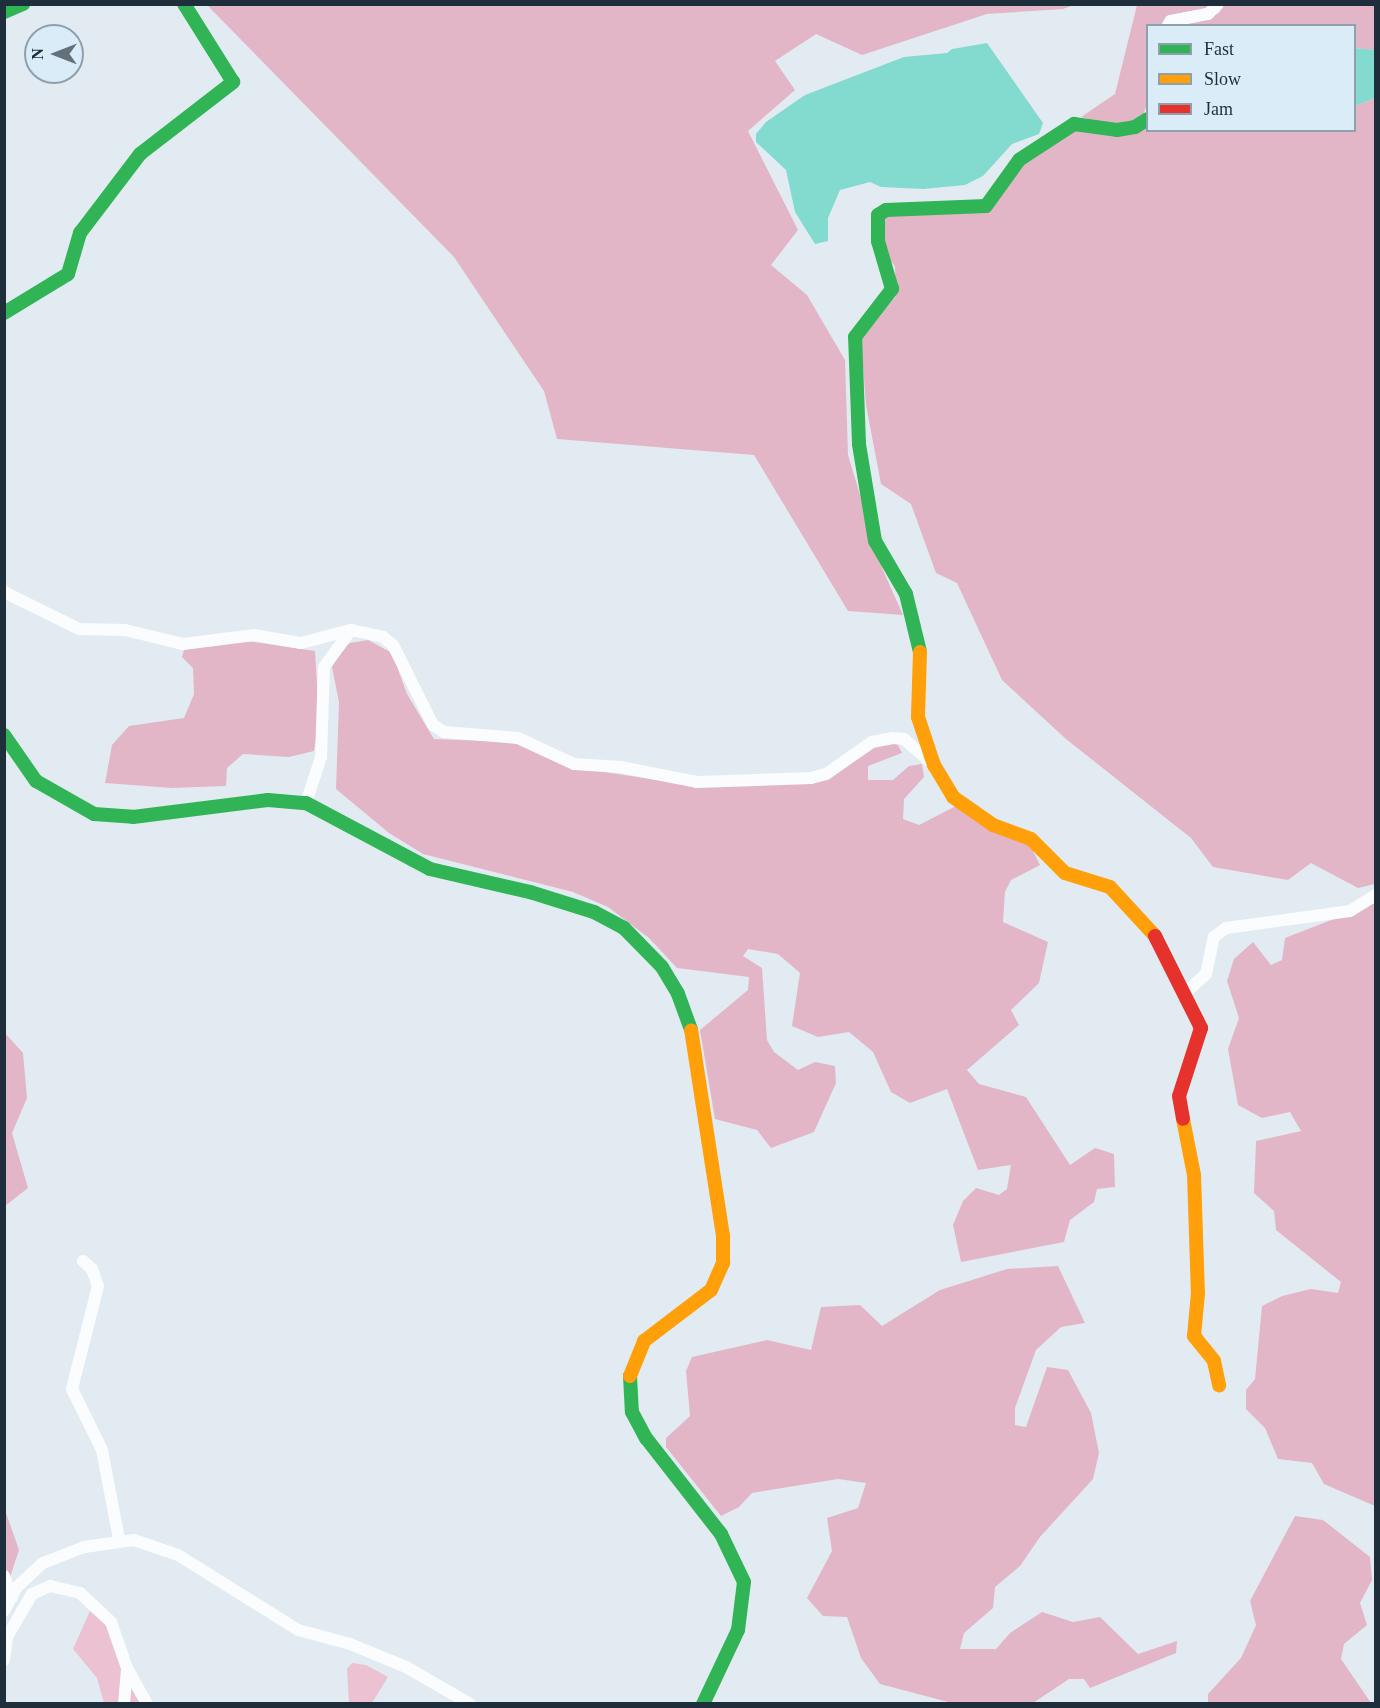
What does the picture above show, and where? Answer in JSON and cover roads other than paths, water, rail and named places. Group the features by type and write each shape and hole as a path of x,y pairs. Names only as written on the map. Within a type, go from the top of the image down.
{"street":[{"path":"4,12 23,4"},
{"path":"4,313 68,274 80,233 140,154 233,82 184,4"},
{"path":"1169,24 1171,21 1208,14 1218,4"},
{"path":"1146,120 1135,127 1117,130 1074,124 1019,160 986,206 886,210 875,224 892,289 855,338 859,368 859,444 876,541 906,594 914,623 920,651 917,709 934,765 953,797 968,809 993,825 1031,839 1065,873 1097,880 1110,887 1160,941 1201,1028 1179,1096 1194,1175 1198,1293 1194,1336 1214,1361 1219,1385"},
{"path":"4,592 79,629 125,630 183,644 254,634 301,643 351,630 383,637 393,645 433,725 444,732 518,738 574,764 621,767 697,782 811,778 826,774 872,742 893,738 904,739 934,765"},
{"path":"306,803 321,757 324,667 351,630"},
{"path":"4,735 36,781 94,814 133,817 268,800 306,803 430,869 530,892 594,912 624,928 643,945 678,994 692,1032 723,1236 723,1263 711,1290 644,1341 628,1377 632,1412 646,1438 721,1533 738,1563 744,1582 738,1630 703,1704"},
{"path":"1185,993 1206,974 1214,937 1226,928 1350,911 1376,895"},
{"path":"83,1261 92,1269 98,1286 72,1389 102,1450 119,1539"},
{"path":"4,1611 29,1573 43,1563 84,1546 119,1539 154,1545 178,1555 298,1630 350,1644 406,1667 470,1704"},
{"path":"4,1576 12,1598"},
{"path":"4,1660 6,1641 32,1594 50,1586 68,1588 102,1610 118,1635 127,1668 147,1704"},
{"path":"124,1704 127,1668"}]}
